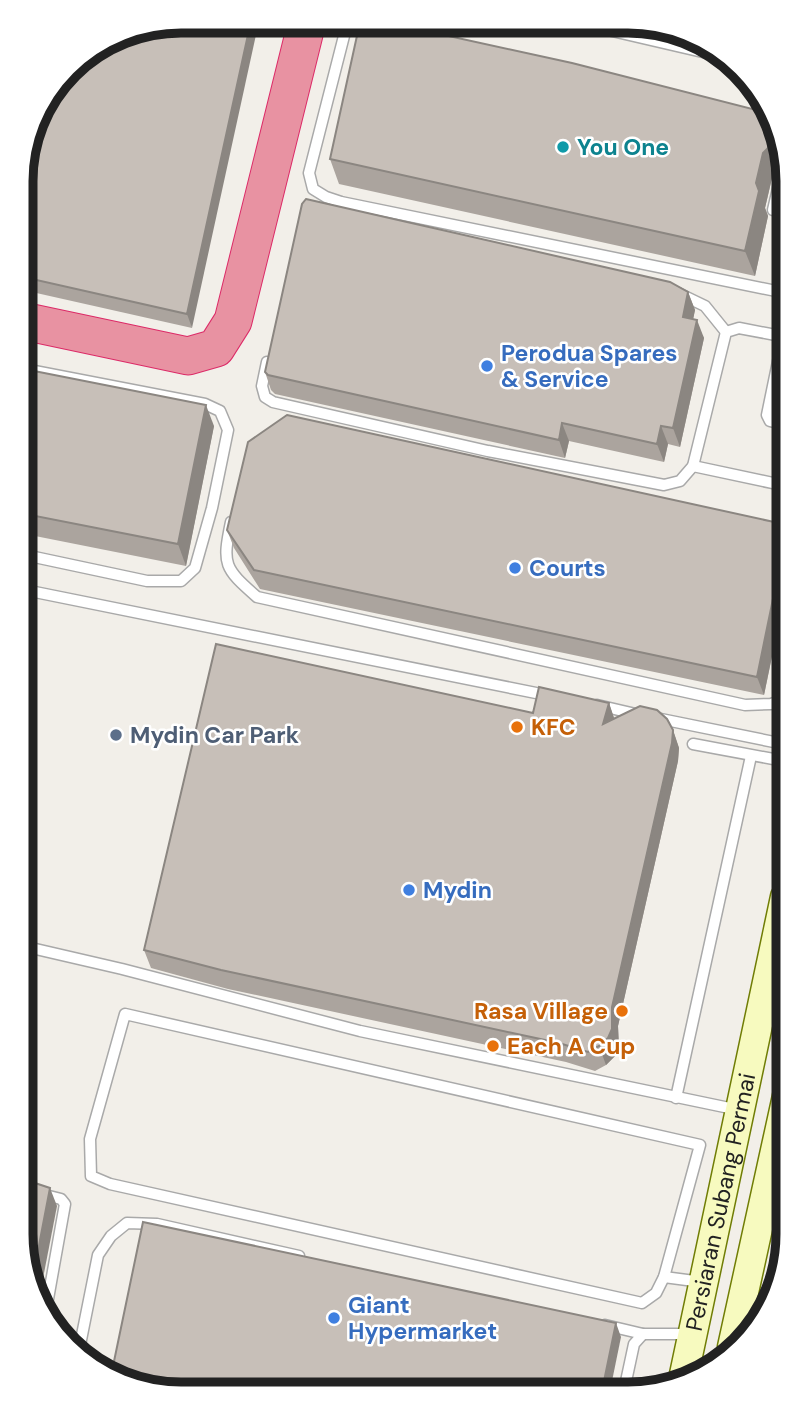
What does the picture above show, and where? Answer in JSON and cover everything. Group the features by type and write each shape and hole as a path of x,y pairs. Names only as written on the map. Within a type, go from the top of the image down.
{"highway":[{"path":"33,323 188,356 216,348 233,321 304,34"}],"main road":[{"name":"Persiaran Subang Permai","path":"685,1370 775,944"},
{"name":"Persiaran Subang Permai","path":"735,1335 775,1181"}],"lane":[{"path":"345,34 309,173 313,189 326,197 776,291"},
{"path":"666,290 680,293 705,306 726,332"},
{"path":"726,332 739,328 776,335"},
{"path":"271,346 262,386 265,397 272,402 488,451 664,485 680,481 693,466 726,332"},
{"path":"33,371 205,404 220,411 228,430 212,508 195,568 181,581 148,581 33,557"},
{"path":"776,372 767,415 776,422"},
{"path":"693,466 776,484"},
{"path":"235,506 225,554 230,570 257,597 745,705 776,703"},
{"path":"33,592 557,697"},
{"path":"584,702 775,742"},
{"path":"693,744 775,760"},
{"path":"676,1098 751,756"},
{"path":"33,948 360,1031 741,1111"},
{"path":"125,1014 700,1145 664,1277 656,1293 642,1303 124,1188 91,1176 90,1139 125,1014"},
{"path":"33,1192 61,1199 65,1204 48,1297"},
{"path":"81,1342 98,1255 111,1236 127,1223 158,1224 307,1258"},
{"path":"664,1277 702,1282"},
{"path":"593,1322 643,1334 692,1334"},
{"path":"626,1382 634,1344 643,1334"}],"building":[{"name":"You One","path":"437,33 572,63 757,110 770,141 763,153 756,183 759,191 745,251 330,159 357,34"},
{"path":"248,34 187,314 33,279 33,182 36,153 41,134 58,99 84,70 99,58 125,45 153,36"},
{"name":"Perodua Spares & Service","path":"306,199 670,282 688,292 683,317 697,320 673,428 661,426 657,444 562,423 559,440 268,375 265,372 302,204"},
{"path":"33,371 206,405 178,544 33,516"},
{"name":"Courts","path":"287,415 776,522 776,586 757,677 254,570 227,530 248,442"},
{"name":"Mydin","path":"216,644 533,713 539,687 609,703 603,724 640,706 657,710 667,719 673,730 672,743 612,1007 612,1029 608,1038 588,1052 559,1043 221,970 144,950"},
{"path":"33,1182 50,1188 36,1261"},
{"name":"Giant Hypermarket","path":"143,1222 616,1323 604,1382 182,1382 143,1377 113,1365"}],"place":[{"name":"You One","path":"563,147"},
{"name":"Perodua Spares & Service","path":"487,366"},
{"name":"Courts","path":"515,568"},
{"name":"KFC","path":"517,727"},
{"name":"Mydin Car Park","path":"116,735"},
{"name":"Mydin","path":"409,890"},
{"name":"Rasa Village","path":"622,1011"},
{"name":"Each A Cup","path":"493,1046"},
{"name":"Giant Hypermarket","path":"334,1318"}]}
